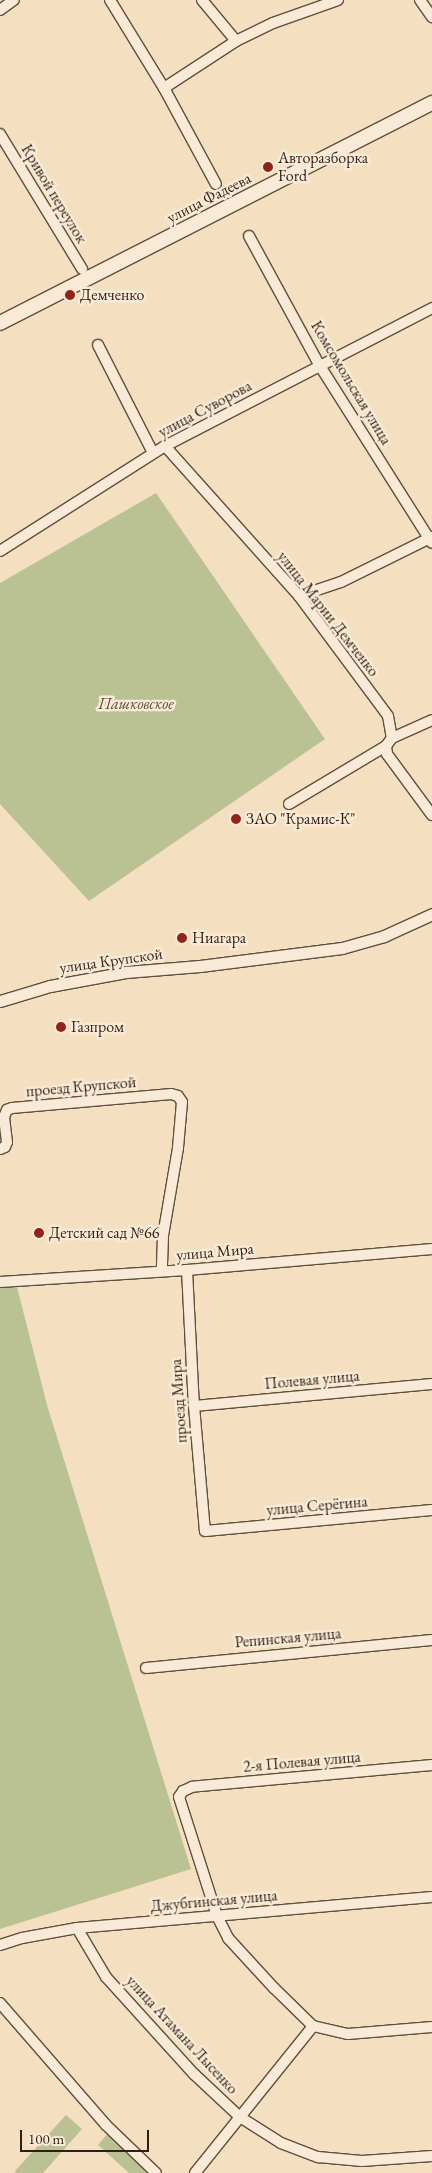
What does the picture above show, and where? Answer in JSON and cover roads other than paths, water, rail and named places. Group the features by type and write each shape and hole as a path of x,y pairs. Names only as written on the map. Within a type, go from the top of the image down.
{"main road":[{"name":"улица Фадеева","path":"0,323 432,103"}],"street":[{"path":"0,10 14,0"},
{"path":"110,0 164,88 216,184"},
{"path":"202,0 236,41"},
{"path":"164,88 236,41 273,23 338,0"},
{"path":"420,0 432,17"},
{"name":"Кривой переулок","path":"0,134 82,269"},
{"name":"Комсомольская улица","path":"248,236 320,366 431,540"},
{"name":"улица Суворова","path":"0,550 153,453 432,308"},
{"path":"98,345 153,453"},
{"name":"улица Марии Демченко","path":"166,446 299,596 388,716 389,742 387,754 432,815"},
{"path":"299,596 341,582 431,540"},
{"path":"289,804 389,742 432,720"},
{"name":"улица Крупской","path":"0,1001 50,986 126,972 200,966 342,948 384,936 432,914"},
{"name":"проезд Крупской","path":"0,1149 6,1147 4,1117 6,1110 12,1108 171,1094 178,1096 182,1102 178,1148 163,1236 162,1271"},
{"name":"улица Мира","path":"0,1282 187,1270 432,1250"},
{"name":"проезд Мира","path":"187,1270 194,1406 204,1531"},
{"name":"Полевая улица","path":"194,1406 432,1384"},
{"name":"улица Серёгина","path":"204,1531 432,1510"},
{"name":"Репинская улица","path":"146,1668 432,1640"},
{"name":"2-я Полевая улица","path":"217,1916 179,1797 184,1791 192,1788 432,1765"},
{"name":"Джубгинская улица","path":"0,1945 22,1938 77,1928 432,1897"},
{"path":"217,1916 228,1938 312,2026 348,2034 432,2027"},
{"name":"улица Атамана Лысенко","path":"77,1928 106,1977 194,2074 240,2117 281,2143 318,2157 362,2161 432,2156"},
{"path":"0,2003 106,2125 156,2173"},
{"path":"195,2173 312,2026"}],"place":[{"name":"Авторазборка Ford","path":"268,167"},
{"name":"Демченко","path":"70,295"},
{"name":"ЗАО \"Крамис-К\"","path":"236,819"},
{"name":"Ниагара","path":"182,938"},
{"name":"Газпром","path":"61,1027"},
{"name":"Детский сад №66","path":"39,1233"}],"park label":[{"name":"Пашковское","path":"136,704"}]}
